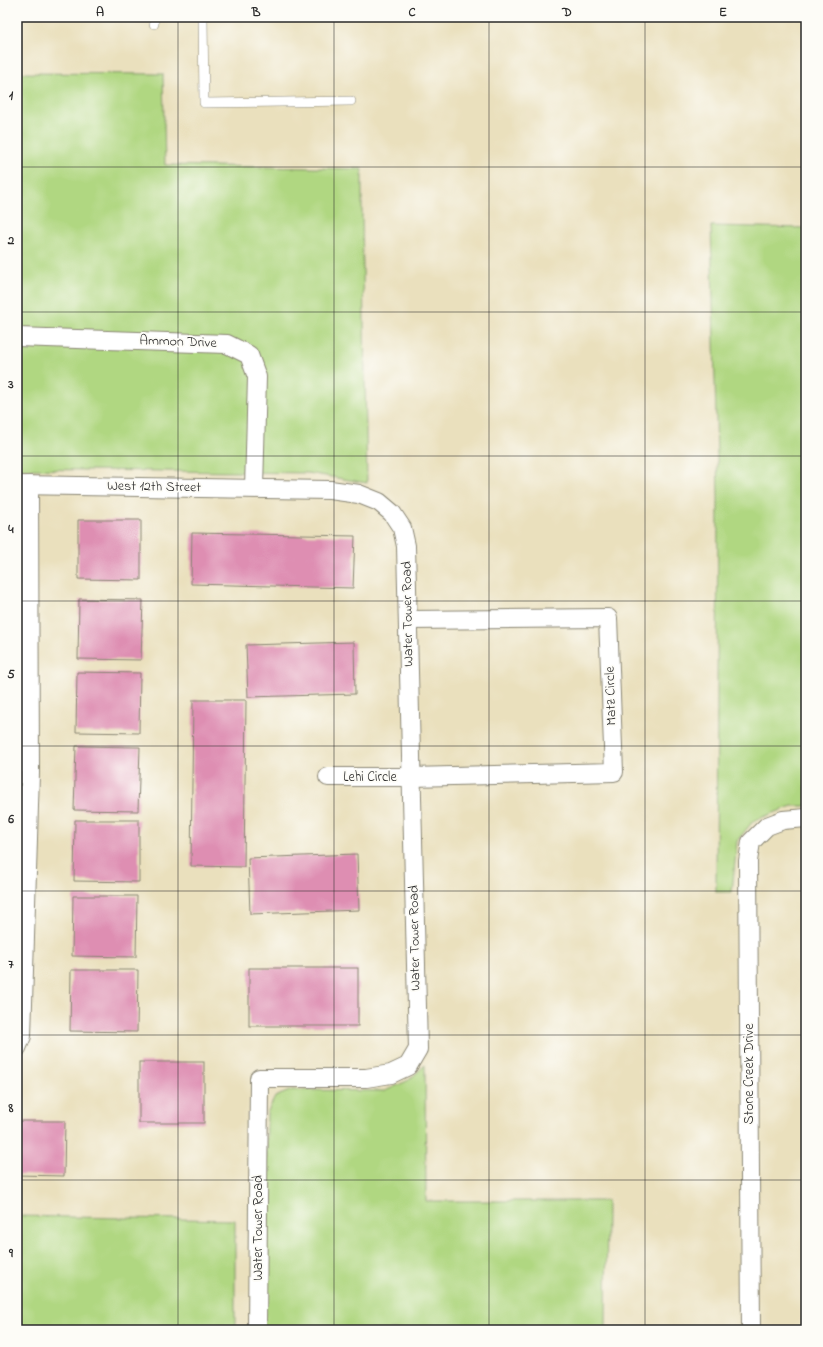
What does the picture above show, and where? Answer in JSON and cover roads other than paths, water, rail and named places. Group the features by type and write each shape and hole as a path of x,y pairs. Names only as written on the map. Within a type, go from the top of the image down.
{"street":[{"name":"Ammon Drive","path":"17,337 227,344 249,355 257,377 254,488"},
{"name":"West 12th Street","path":"23,485 254,488 292,490"},
{"path":"17,1048 22,1036 30,773 23,485"},
{"name":"Water Tower Road","path":"257,1330 259,1078 366,1078 391,1074 408,1066 418,1049 406,546 402,528 392,513 379,502 359,494 330,490 292,490"},
{"name":"Matz Circle","path":"408,620 608,618 614,772 412,777"},
{"name":"Lehi Circle","path":"328,777 412,777"},
{"name":"Stone Creek Drive","path":"751,1330 748,861 750,842 767,826 783,820 806,818"}],"lane":[{"path":"203,17 204,103 351,101"}]}
